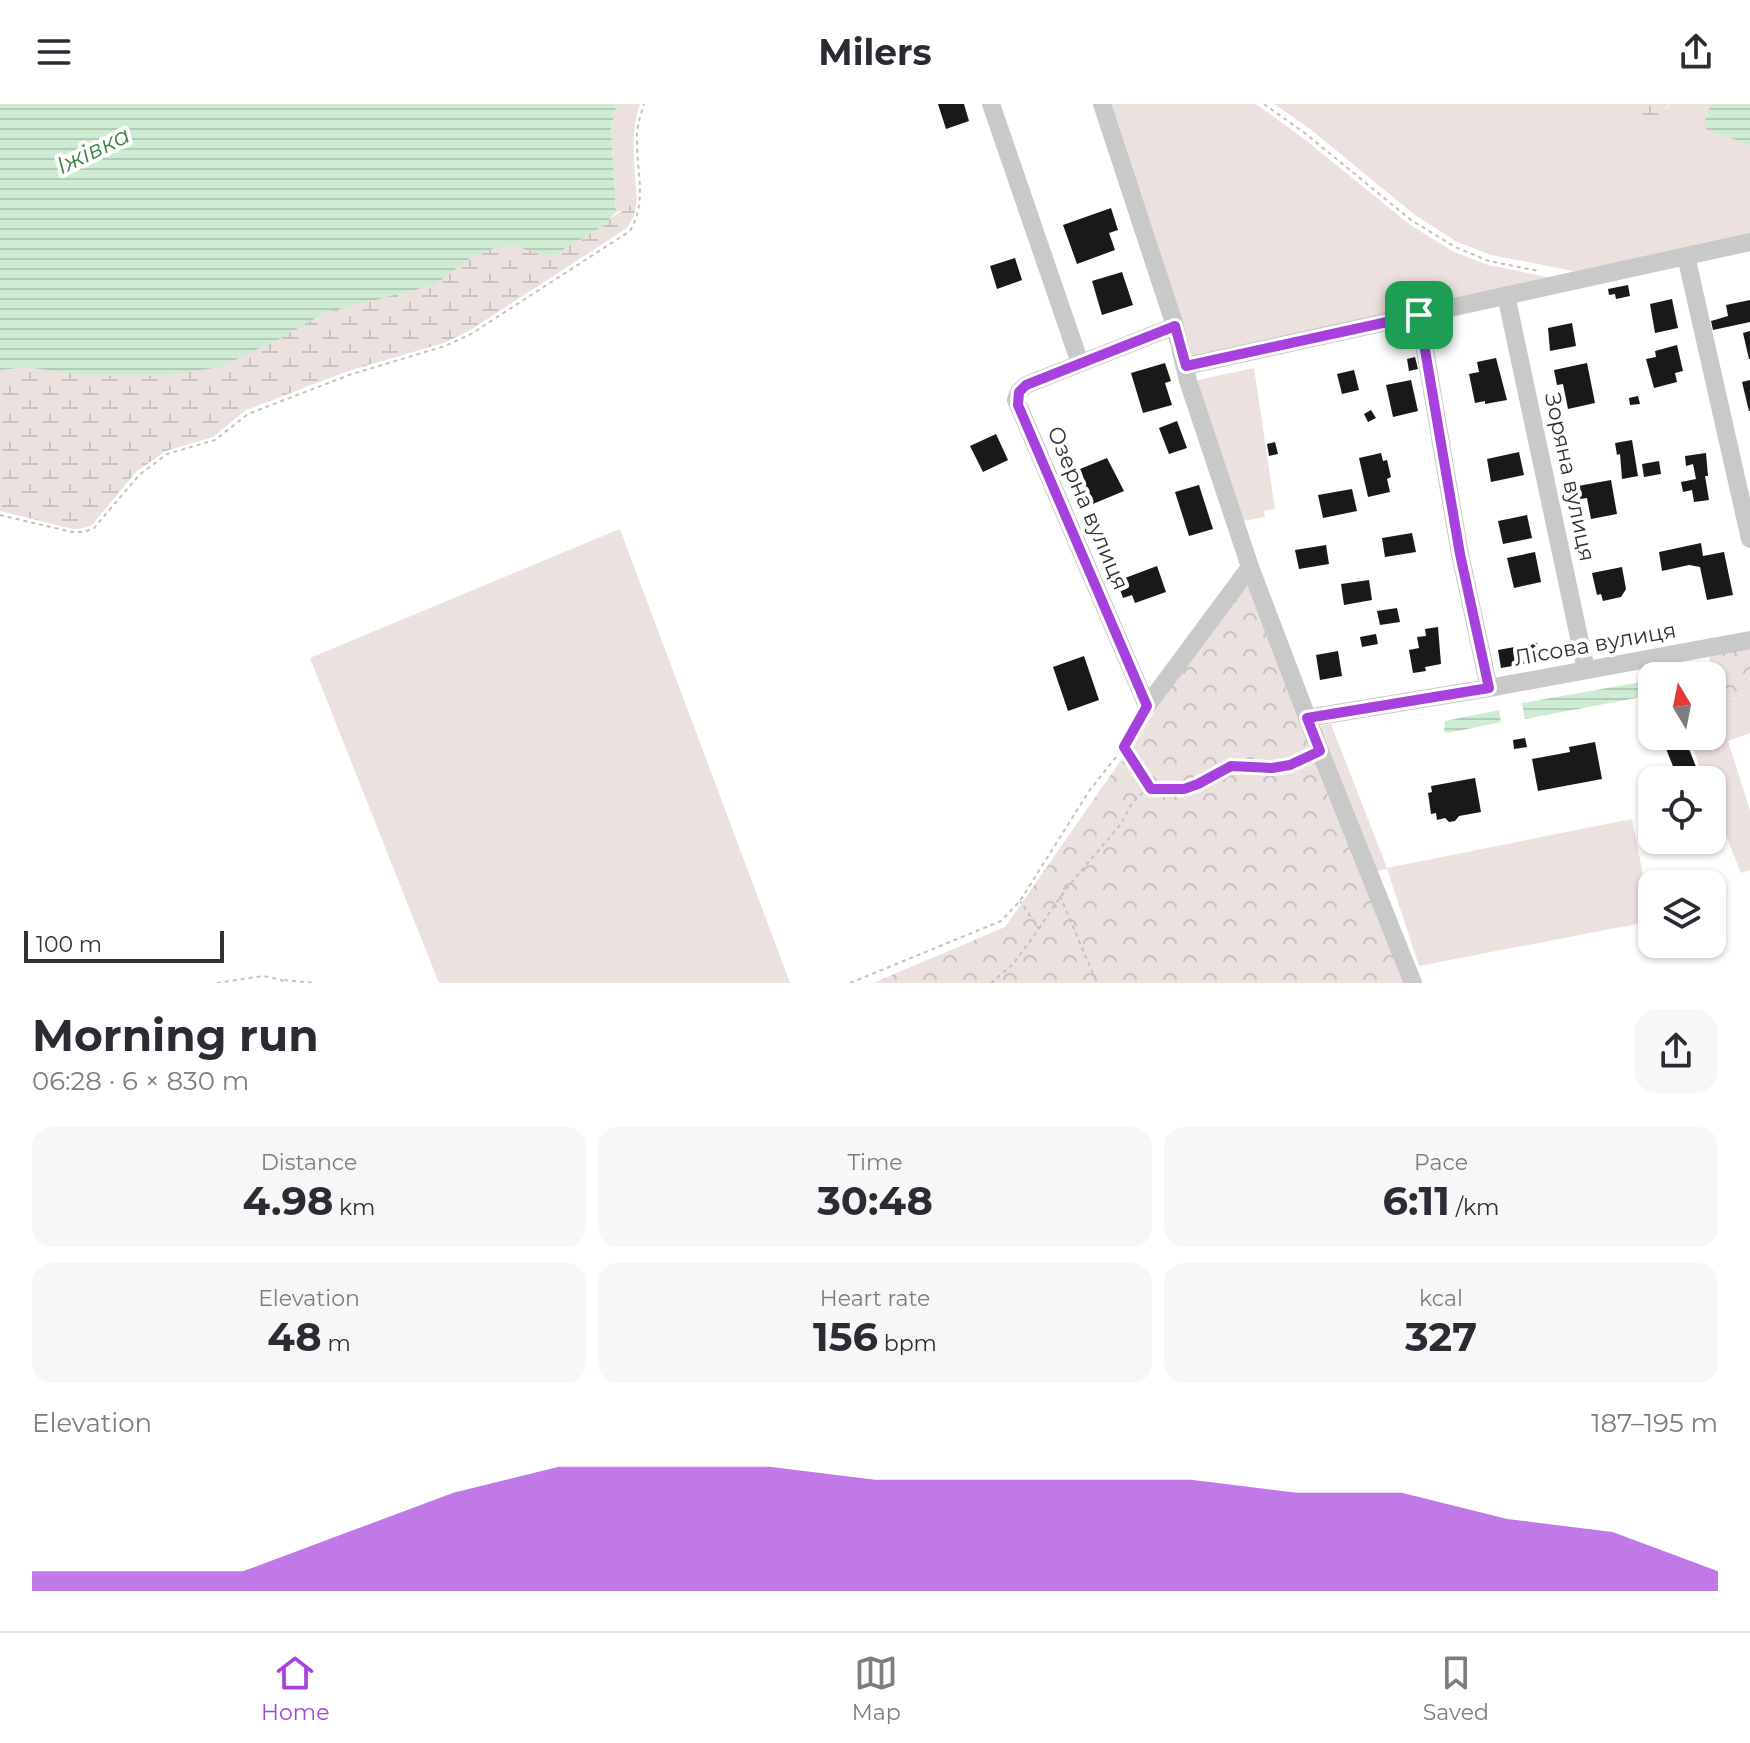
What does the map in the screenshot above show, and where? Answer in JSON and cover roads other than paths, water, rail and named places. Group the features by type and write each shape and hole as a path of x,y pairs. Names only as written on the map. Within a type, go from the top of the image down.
{"street":[{"path":"991,104 1080,363"},
{"path":"1102,104 1175,326 1188,381 1250,567 1413,983"},
{"path":"1186,366 1750,242"},
{"path":"1686,256 1750,539"},
{"name":"Зоряна вулиця","path":"1506,295 1586,670"},
{"path":"1419,315 1460,554 1489,688"},
{"name":"Озерна вулиця","path":"1175,326 1026,385 1016,400 1147,706 1250,567"},
{"name":"Лісова вулиця","path":"1307,718 1750,640"}],"water":[{"name":"Іжівка","path":"0,104 617,104 611,128 616,212 603,226 550,257 515,246 497,247 473,256 434,285 324,313 220,367 162,376 90,376 26,367 0,370"},
{"path":"1711,104 1750,104 1750,145 1706,129 1704,124"},
{"path":"1638,682 1638,698 1525,719 1522,703"},
{"path":"1499,710 1501,722 1444,732 1445,721"}]}
